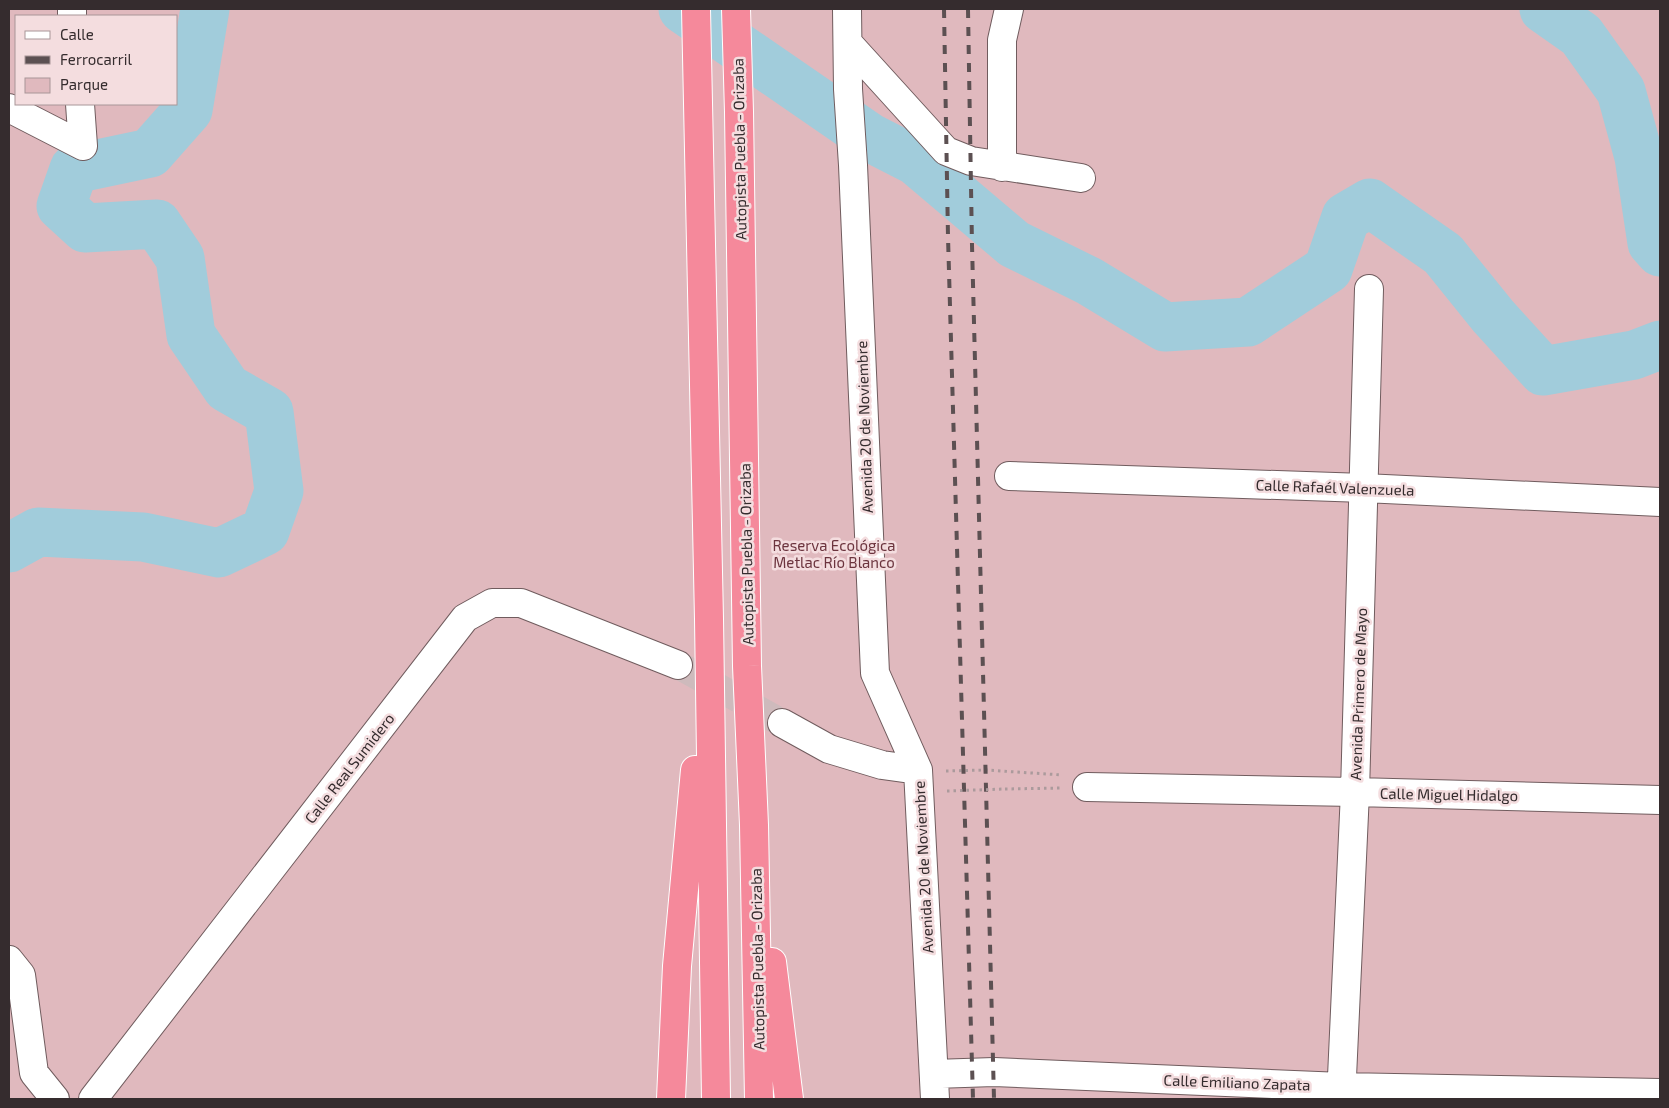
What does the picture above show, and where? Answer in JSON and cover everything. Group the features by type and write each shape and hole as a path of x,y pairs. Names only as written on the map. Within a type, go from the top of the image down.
{"highway":[{"path":"696,9 699,74 716,1099"},
{"name":"Autopista Puebla - Orizaba","path":"736,13 747,666 754,825 759,1099"},
{"path":"671,1099 678,966 709,619"},
{"path":"754,825 790,1099"}],"street":[{"name":"Avenida 20 de Noviembre","path":"847,9 848,89 875,673 918,770 934,1086"},
{"path":"1002,167 1002,40 1009,9"},
{"path":"848,43 946,152 971,161 1002,167 1081,178"},
{"path":"9,108 84,146 80,105"},
{"name":"Avenida Primero de Mayo","path":"1342,1093 1355,792 1369,289"},
{"name":"Calle Rafaél Valenzuela","path":"1009,476 1364,488 1660,502"},
{"name":"Calle Real Sumidero","path":"93,1099 465,618 492,602 522,603 678,665"},
{"path":"782,723 829,749 882,765 918,770"},
{"name":"Calle Miguel Hidalgo","path":"1087,787 1660,800"},
{"path":"9,960 21,975 34,1073 55,1099"},
{"name":"Calle Emiliano Zapata","path":"934,1086 994,1072 1342,1093 1660,1092"}],"path":[{"path":"918,770 986,770 1079,776 1087,787"},
{"path":"948,791 1087,787"}],"green space":[{"name":"Reserva Ecológica Metlac Río Blanco","path":"9,9 1660,9 1660,1099 9,1099"}],"waterway":[{"path":"9,548 38,532 143,537 219,553 265,531 279,491 269,412 227,388 191,335 180,258 157,224 85,228 61,206 74,169 150,153 188,110 205,9"},
{"path":"683,9 869,137 916,161 1014,244 1089,281 1165,327 1248,322 1328,269 1346,217 1370,203 1443,254 1493,316 1543,371 1634,355 1660,345"},
{"path":"1544,9 1581,35 1621,91 1639,157 1652,243 1660,252"}],"tunnel":[{"path":"678,665 782,723"}],"railway":[{"path":"944,9 948,237 973,1099"},
{"path":"968,9 972,245 994,1099"}]}
